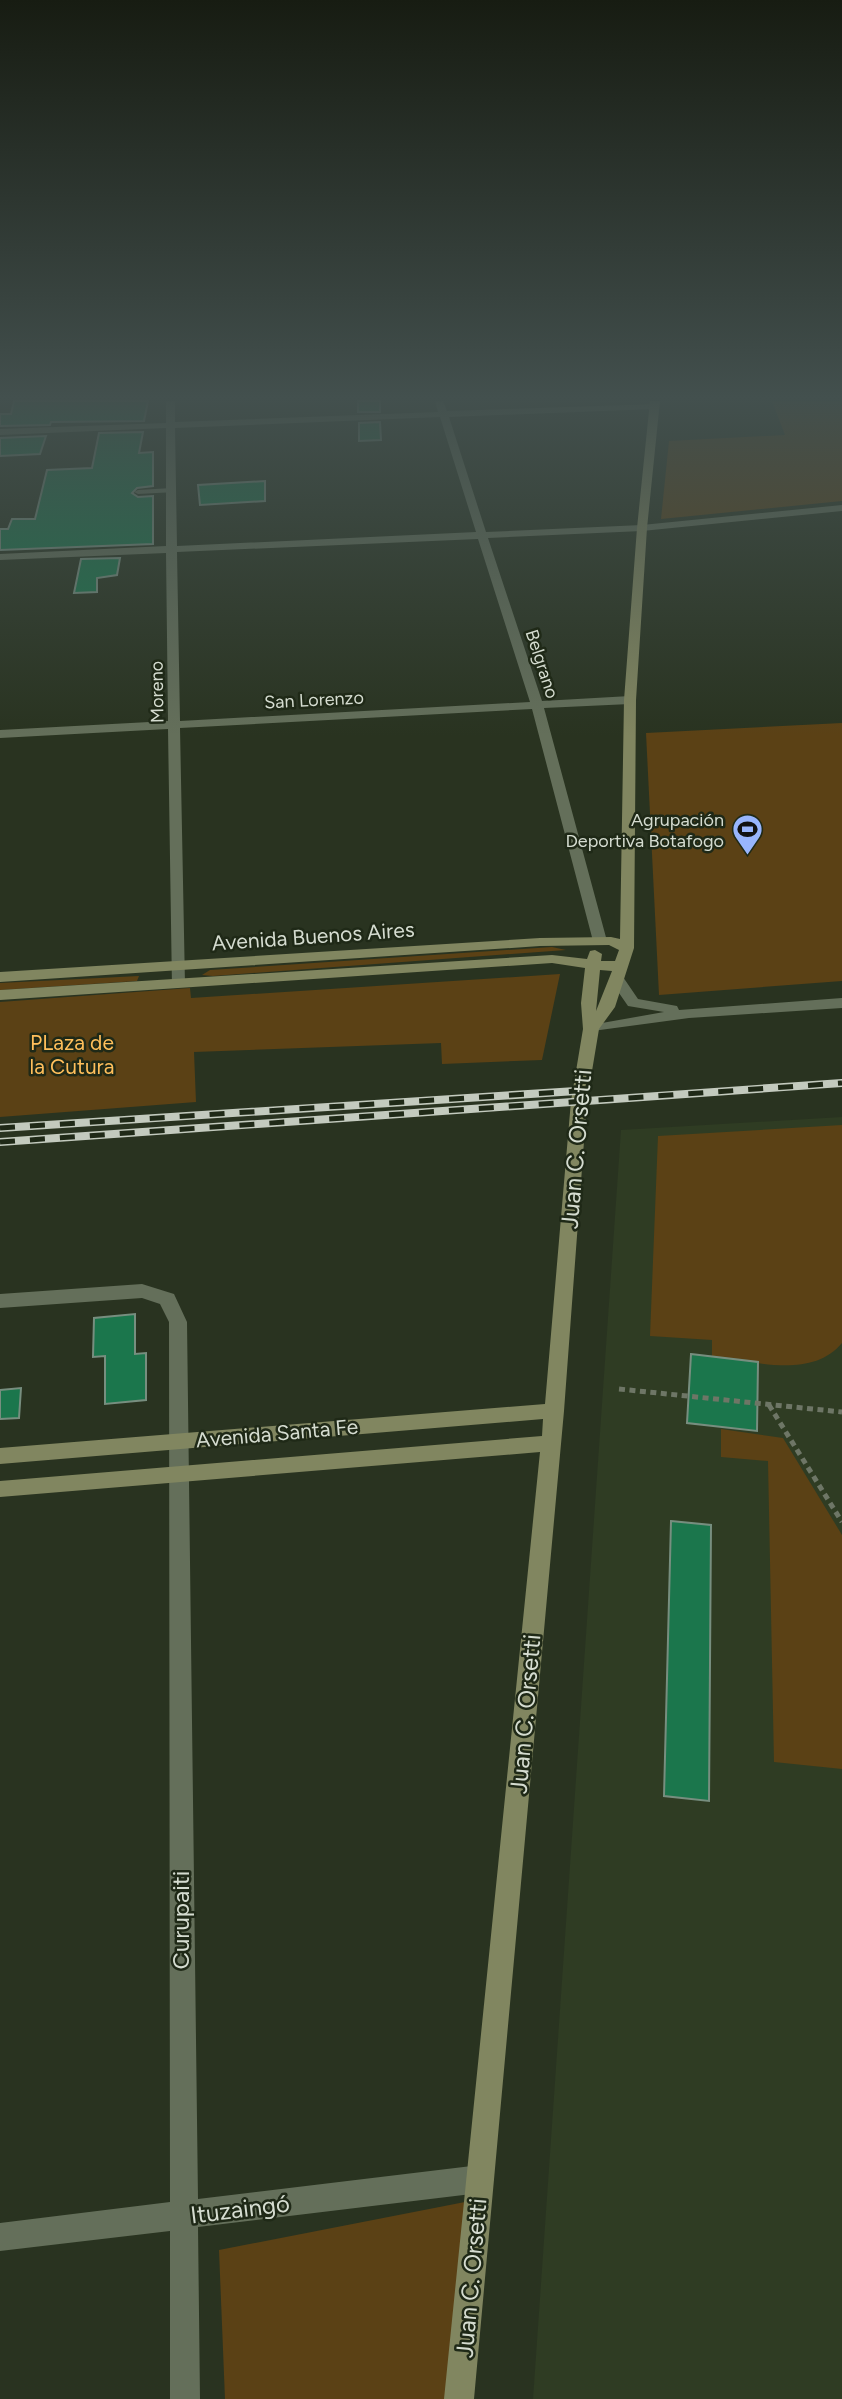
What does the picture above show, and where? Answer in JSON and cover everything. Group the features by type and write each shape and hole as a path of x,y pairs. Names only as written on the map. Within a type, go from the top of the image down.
{"main road":[{"name":"Juan C. Orsetti","path":"460,2399 554,1411 579,1101 591,1028 607,1007 625,956 630,700 643,513"},
{"name":"Juan C. Orsetti","path":"591,1028 586,1015 592,991 593,963 600,941 626,917"},
{"name":"Avenida Buenos Aires","path":"0,977 540,942 600,941 621,944 625,956 613,967 552,959 0,995"},
{"name":"Avenida Santa Fe","path":"0,1456 554,1411"},
{"name":"Avenida Santa Fe","path":"0,1489 551,1443"}],"street":[{"name":"Moreno","path":"172,513 177,984"},
{"name":"Belgrano","path":"475,513 537,705 600,941"},
{"path":"0,557 642,528 792,513"},
{"name":"San Lorenzo","path":"0,734 630,700"},
{"path":"618,979 633,1003 689,1013"},
{"path":"591,1028 689,1013 842,1003"},
{"name":"Curupaiti","path":"0,1301 142,1291 167,1299 178,1322 181,2217 185,2399"},
{"name":"Ituzaingó","path":"0,2237 481,2179"}],"path":[{"path":"619,1389 842,1412"},
{"path":"768,1405 842,1522"}],"shaded area":[{"path":"842,1117 842,2399 533,2399 621,1130"}],"green space":[{"path":"662,513 722,513 661,519"},
{"name":"Agrupación Deportiva Botafogo","path":"842,723 842,981 659,995 646,733"},
{"path":"552,947 566,950 202,975 210,970"},
{"name":"PLaza de la Cutura","path":"560,974 542,1060 442,1064 441,1043 194,1052 196,1102 0,1117 0,1002 190,988 191,998"},
{"path":"139,976 137,981 0,990 0,983"},
{"path":"842,1125 842,1343 829,1354 814,1361 781,1365 712,1356 712,1340 650,1336 658,1136"},
{"path":"721,1429 783,1438 842,1535 842,1769 774,1762 768,1461 721,1457"},
{"path":"465,2202 446,2399 225,2399 219,2250"}],"building":[{"path":"36,513 153,513 153,544 0,550 0,529 8,529 12,519 35,519"},
{"path":"120,558 117,575 97,578 97,592 74,593 81,559"},
{"path":"135,1314 135,1354 146,1353 146,1400 105,1404 105,1356 93,1357 94,1318"},
{"path":"691,1354 758,1362 757,1431 687,1423"},
{"path":"21,1388 19,1418 0,1419 0,1390"},
{"path":"671,1521 711,1525 709,1801 664,1796"}],"railway":[{"path":"0,1142 842,1083"},
{"path":"0,1128 576,1091"}],"place":[{"name":"Agrupación Deportiva Botafogo","path":"747,857"}]}
